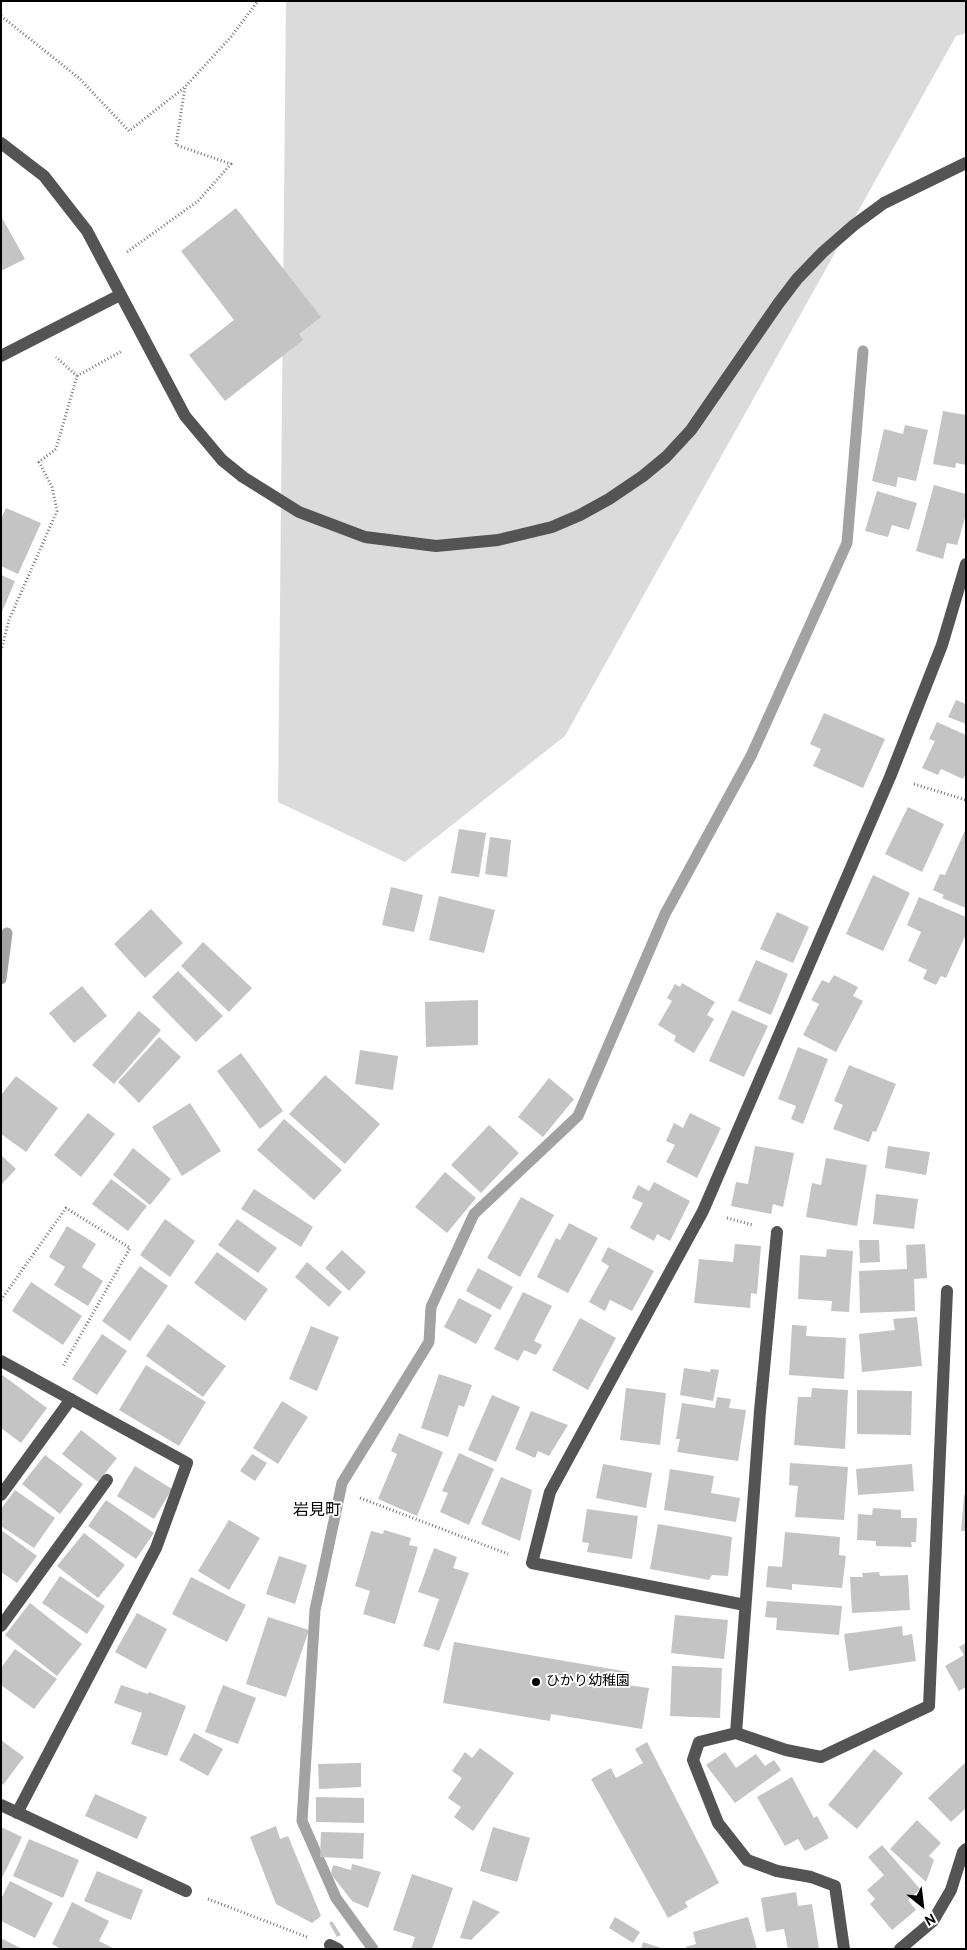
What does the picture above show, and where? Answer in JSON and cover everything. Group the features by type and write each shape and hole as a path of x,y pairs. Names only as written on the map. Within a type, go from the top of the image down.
{"street":[{"path":"1,143 44,176 87,231 185,416 222,460 243,477 299,512 365,537 436,546 498,540 552,527 580,515 643,476 666,457 691,430 778,304 797,279 823,252 854,225 884,203 966,163"},
{"path":"1,356 120,295"},
{"path":"745,1605 532,1562 550,1492 703,1211 890,777 942,645 966,564"},
{"path":"736,1733 760,1411 777,1232"},
{"path":"844,1949 835,1886 811,1877 777,1871 747,1860 718,1823 693,1760 699,1742 736,1733 786,1750 821,1757 929,1706 947,1291"},
{"path":"1,1361 187,1463 156,1548 17,1813"},
{"path":"1,1495 71,1399"},
{"path":"1,1626 107,1480"},
{"path":"1,1805 186,1891"},
{"path":"900,1949 934,1921 951,1890 962,1852 966,1849"}],"path":[{"path":"1,16 79,78 129,131 185,87 230,38 258,1"},
{"path":"106,268 198,201 231,164 176,145 185,87"},
{"path":"35,338 77,376"},
{"path":"1,651 9,620 57,511 52,488 39,462 56,448 77,376 143,339"},
{"path":"890,777 966,800"},
{"path":"1,1300 66,1208 130,1248 50,1387"},
{"path":"703,1211 777,1232"},
{"path":"360,1498 532,1562"},
{"path":"186,1891 334,1947"}],"shaded area":[{"path":"286,1 966,1 966,33 956,36 565,736 405,862 278,802"}],"building":[{"path":"236,208 321,317 299,334 303,340 225,401 189,355 234,320 181,251"},
{"path":"1,216 25,259 1,271"},
{"path":"943,411 966,415 966,465 956,463 955,468 933,464"},
{"path":"905,425 928,430 916,481 898,477 896,487 872,481 884,429 903,434"},
{"path":"934,485 966,494 966,515 957,545 947,543 943,559 916,551"},
{"path":"877,491 917,503 909,530 892,525 888,537 865,531"},
{"path":"6,508 41,523 18,574 1,566 1,519"},
{"path":"1,575 15,581 1,614"},
{"path":"956,700 966,704 966,724 948,717"},
{"path":"824,713 885,739 863,788 813,766 821,749 810,744"},
{"path":"937,722 966,735 966,773 963,779 941,769 938,775 922,768 935,741 929,739"},
{"path":"908,807 944,824 922,872 885,854"},
{"path":"966,828 966,908 942,898 944,895 933,890 940,874 945,875"},
{"path":"459,829 486,833 479,877 451,873"},
{"path":"490,837 511,840 507,877 485,874"},
{"path":"873,875 910,893 883,951 846,934"},
{"path":"391,887 423,895 414,932 382,925"},
{"path":"439,896 495,910 484,953 429,940"},
{"path":"919,897 966,917 966,934 946,978 941,976 936,985 923,979 927,970 908,961 921,932 907,925"},
{"path":"151,909 183,943 145,978 114,944"},
{"path":"777,912 809,927 793,963 760,949"},
{"path":"203,942 252,988 229,1012 181,966"},
{"path":"756,960 788,974 771,1015 738,1001"},
{"path":"178,971 223,1016 196,1042 152,997"},
{"path":"834,975 858,987 853,996 863,1001 836,1052 803,1035 819,1004 811,1000 822,980 829,983"},
{"path":"682,983 715,1002 707,1015 714,1019 694,1053 674,1041 676,1036 658,1025 672,1001 667,998 675,984 680,987"},
{"path":"82,986 107,1016 74,1043 49,1013"},
{"path":"478,1000 478,1045 426,1047 425,1002"},
{"path":"732,1010 768,1026 744,1077 709,1061"},
{"path":"139,1011 161,1030 114,1084 92,1065"},
{"path":"159,1037 181,1057 139,1103 118,1082"},
{"path":"798,1047 828,1059 803,1124 791,1119 796,1106 778,1099"},
{"path":"360,1050 398,1056 393,1090 355,1084"},
{"path":"241,1053 283,1111 260,1129 217,1071"},
{"path":"849,1065 896,1084 876,1132 873,1131 869,1142 833,1129 843,1105 834,1101"},
{"path":"325,1075 380,1124 345,1164 289,1114"},
{"path":"16,1076 58,1108 26,1152 1,1134 1,1095"},
{"path":"549,1078 574,1099 543,1137 518,1117"},
{"path":"190,1103 221,1151 182,1176 152,1127"},
{"path":"88,1113 115,1134 81,1177 54,1155"},
{"path":"690,1113 721,1128 697,1178 666,1162 675,1145 666,1141 674,1123 683,1128"},
{"path":"284,1119 342,1170 314,1200 257,1150"},
{"path":"489,1125 519,1153 481,1193 451,1165"},
{"path":"755,1146 794,1153 783,1207 773,1204 771,1214 731,1206 736,1182 748,1184"},
{"path":"888,1146 930,1152 926,1175 885,1168"},
{"path":"133,1148 171,1179 150,1205 113,1175"},
{"path":"1,1155 16,1169 1,1185"},
{"path":"826,1158 867,1165 857,1226 806,1217 812,1183 821,1185"},
{"path":"445,1172 476,1198 447,1233 415,1207"},
{"path":"111,1179 147,1206 128,1231 92,1204"},
{"path":"654,1182 690,1201 670,1241 657,1234 654,1241 630,1228 643,1203 632,1198 638,1185 649,1191"},
{"path":"254,1189 313,1227 301,1247 241,1209"},
{"path":"876,1194 918,1199 914,1229 873,1224"},
{"path":"521,1197 554,1215 520,1277 487,1258"},
{"path":"165,1219 195,1241 170,1277 140,1255"},
{"path":"237,1219 277,1248 258,1273 218,1245"},
{"path":"569,1223 598,1238 568,1293 537,1277 556,1238 560,1240"},
{"path":"67,1226 96,1244 82,1267 103,1281 88,1306 54,1285 65,1267 49,1257"},
{"path":"859,1240 879,1240 880,1262 860,1263"},
{"path":"735,1244 761,1246 757,1294 751,1293 750,1308 694,1303 699,1259 733,1262"},
{"path":"925,1244 927,1278 914,1279 915,1311 860,1313 859,1271 907,1269 906,1245"},
{"path":"608,1247 654,1271 632,1311 610,1300 605,1311 589,1302 609,1266 601,1261"},
{"path":"827,1249 853,1251 849,1312 831,1311 832,1301 798,1299 800,1255 826,1257"},
{"path":"342,1250 366,1272 349,1291 325,1268"},
{"path":"217,1252 268,1289 245,1321 194,1283"},
{"path":"307,1262 342,1292 329,1307 295,1277"},
{"path":"140,1266 168,1286 130,1341 102,1321"},
{"path":"478,1268 513,1287 500,1310 466,1291"},
{"path":"31,1282 82,1316 63,1345 12,1311"},
{"path":"523,1292 552,1306 534,1341 542,1345 536,1355 524,1350 518,1361 494,1349"},
{"path":"459,1298 492,1315 476,1344 444,1327"},
{"path":"917,1317 922,1366 862,1372 859,1334 895,1330 893,1319"},
{"path":"580,1318 616,1338 588,1390 552,1370"},
{"path":"168,1324 226,1366 203,1397 146,1356"},
{"path":"792,1325 807,1326 806,1336 846,1338 844,1379 789,1375"},
{"path":"311,1326 339,1337 317,1391 289,1379"},
{"path":"102,1334 127,1351 97,1395 72,1379"},
{"path":"146,1365 206,1402 179,1446 119,1410"},
{"path":"684,1368 710,1372 711,1369 719,1370 713,1401 680,1395"},
{"path":"1,1374 47,1408 21,1443 1,1428"},
{"path":"439,1374 472,1385 464,1407 459,1405 448,1437 421,1428"},
{"path":"626,1388 666,1393 660,1445 620,1440"},
{"path":"812,1388 848,1390 845,1449 794,1445 798,1397 811,1397"},
{"path":"857,1390 912,1391 911,1435 857,1434"},
{"path":"492,1395 520,1407 496,1462 468,1450"},
{"path":"717,1397 731,1399 729,1408 746,1410 738,1461 677,1452 680,1439 676,1439 682,1403 715,1408"},
{"path":"282,1401 308,1417 278,1464 253,1448"},
{"path":"531,1411 568,1425 549,1456 538,1451 535,1458 515,1449"},
{"path":"81,1430 117,1458 98,1482 62,1454"},
{"path":"399,1433 443,1452 417,1516 378,1499 397,1454 391,1451"},
{"path":"459,1453 494,1469 469,1525 440,1512 448,1493 442,1491"},
{"path":"252,1454 267,1463 255,1481 240,1471"},
{"path":"45,1455 83,1484 60,1514 22,1484"},
{"path":"790,1463 848,1467 844,1520 795,1517 798,1486 789,1485"},
{"path":"603,1464 652,1473 646,1508 596,1498"},
{"path":"912,1464 914,1491 858,1495 856,1469"},
{"path":"135,1466 172,1489 154,1519 117,1496"},
{"path":"670,1469 714,1476 711,1493 740,1498 736,1522 664,1510"},
{"path":"501,1477 532,1490 520,1541 481,1524"},
{"path":"15,1490 55,1518 34,1548 1,1526 1,1509"},
{"path":"964,1495 966,1495 966,1531 961,1531"},
{"path":"106,1500 154,1533 136,1559 88,1526"},
{"path":"873,1508 901,1510 901,1518 917,1518 916,1542 911,1542 912,1547 876,1546 876,1541 857,1540 858,1514 872,1515"},
{"path":"587,1509 638,1516 632,1559 587,1552 589,1543 582,1542"},
{"path":"229,1520 260,1538 229,1590 198,1571"},
{"path":"658,1524 732,1537 728,1576 712,1575 709,1580 650,1569"},
{"path":"1,1530 37,1556 17,1583 1,1572"},
{"path":"384,1530 411,1538 409,1545 418,1547 395,1624 363,1614 370,1591 355,1586 371,1531 383,1534"},
{"path":"785,1532 840,1537 839,1555 846,1556 842,1588 792,1584 792,1590 766,1587 768,1566 782,1567"},
{"path":"84,1533 125,1565 98,1598 57,1566"},
{"path":"434,1548 457,1557 453,1568 469,1573 439,1651 423,1646 439,1599 418,1592"},
{"path":"279,1556 307,1565 295,1604 266,1594"},
{"path":"879,1572 880,1576 908,1575 910,1610 852,1613 850,1577 863,1577 862,1573"},
{"path":"60,1576 105,1606 87,1634 42,1603"},
{"path":"191,1577 246,1605 227,1642 172,1614"},
{"path":"767,1601 842,1606 839,1635 776,1630 777,1618 765,1617"},
{"path":"30,1603 82,1644 57,1676 5,1635"},
{"path":"137,1613 167,1629 146,1669 115,1652"},
{"path":"675,1615 728,1620 724,1659 671,1653"},
{"path":"268,1617 309,1630 286,1697 246,1684"},
{"path":"902,1626 903,1636 912,1634 916,1661 849,1671 844,1634"},
{"path":"454,1642 629,1672 627,1685 649,1688 642,1729 551,1714 550,1721 443,1703"},
{"path":"966,1643 966,1687 959,1691 945,1666 964,1655 959,1647"},
{"path":"15,1649 57,1679 34,1709 1,1685 1,1668"},
{"path":"672,1666 722,1668 720,1718 670,1716"},
{"path":"121,1685 148,1694 149,1692 186,1706 167,1756 131,1744 142,1713 114,1703"},
{"path":"223,1685 256,1698 238,1744 205,1732"},
{"path":"194,1733 223,1749 208,1776 179,1760"},
{"path":"1,1740 24,1757 3,1785 1,1783"},
{"path":"647,1742 719,1883 685,1902 688,1907 668,1918 591,1779 611,1768 616,1778 643,1763 635,1749"},
{"path":"480,1748 514,1773 473,1831 454,1817 461,1807 448,1798 462,1778 452,1771 465,1752 472,1758"},
{"path":"874,1749 903,1773 857,1829 828,1805"},
{"path":"725,1752 736,1768 756,1754 765,1766 774,1760 781,1770 735,1803 706,1765"},
{"path":"966,1762 966,1808 951,1822 928,1798"},
{"path":"361,1763 361,1787 319,1789 318,1764"},
{"path":"792,1777 814,1818 817,1816 829,1838 805,1851 798,1839 785,1846 757,1797"},
{"path":"95,1794 147,1817 137,1839 85,1816"},
{"path":"316,1797 364,1798 364,1823 316,1822"},
{"path":"917,1820 941,1843 929,1856 934,1860 926,1882 890,1849"},
{"path":"276,1826 280,1839 288,1836 321,1916 312,1923 276,1904 250,1837"},
{"path":"1,1827 22,1837 1,1880"},
{"path":"493,1827 530,1838 517,1882 480,1871"},
{"path":"321,1832 364,1833 363,1859 320,1857"},
{"path":"29,1839 79,1860 63,1898 13,1876"},
{"path":"882,1845 920,1889 908,1900 916,1910 892,1930 870,1904 875,1899 867,1890 884,1875 868,1857"},
{"path":"352,1864 381,1872 368,1908 352,1901 331,1874 333,1865 351,1870"},
{"path":"97,1871 143,1890 131,1920 84,1901"},
{"path":"412,1874 453,1888 432,1949 411,1949 415,1937 393,1930"},
{"path":"10,1881 53,1903 35,1938 1,1921 1,1899"},
{"path":"796,1892 798,1906 812,1904 819,1949 788,1949 784,1929 766,1932 761,1898"},
{"path":"473,1900 500,1912 471,1940 460,1938"},
{"path":"72,1902 109,1921 99,1941 115,1949 61,1949 52,1944"},
{"path":"615,1917 640,1932 633,1943 609,1928"},
{"path":"748,1917 757,1949 686,1949 686,1947 696,1944 693,1932"},
{"path":"332,1921 341,1935 337,1937 329,1923"},
{"path":"1,1938 22,1949 1,1949"},
{"path":"643,1942 661,1948 661,1949 641,1949"}],"waterway":[{"path":"373,1949 336,1898 302,1821 315,1610 342,1483 429,1342 431,1307 474,1214 578,1116 665,914 751,756 847,543 863,351"},
{"path":"1,979 7,933"}],"place":[{"name":"ひかり幼稚園","path":"536,1682"}],"district":[{"name":"岩見町","path":"317,1512"}]}
